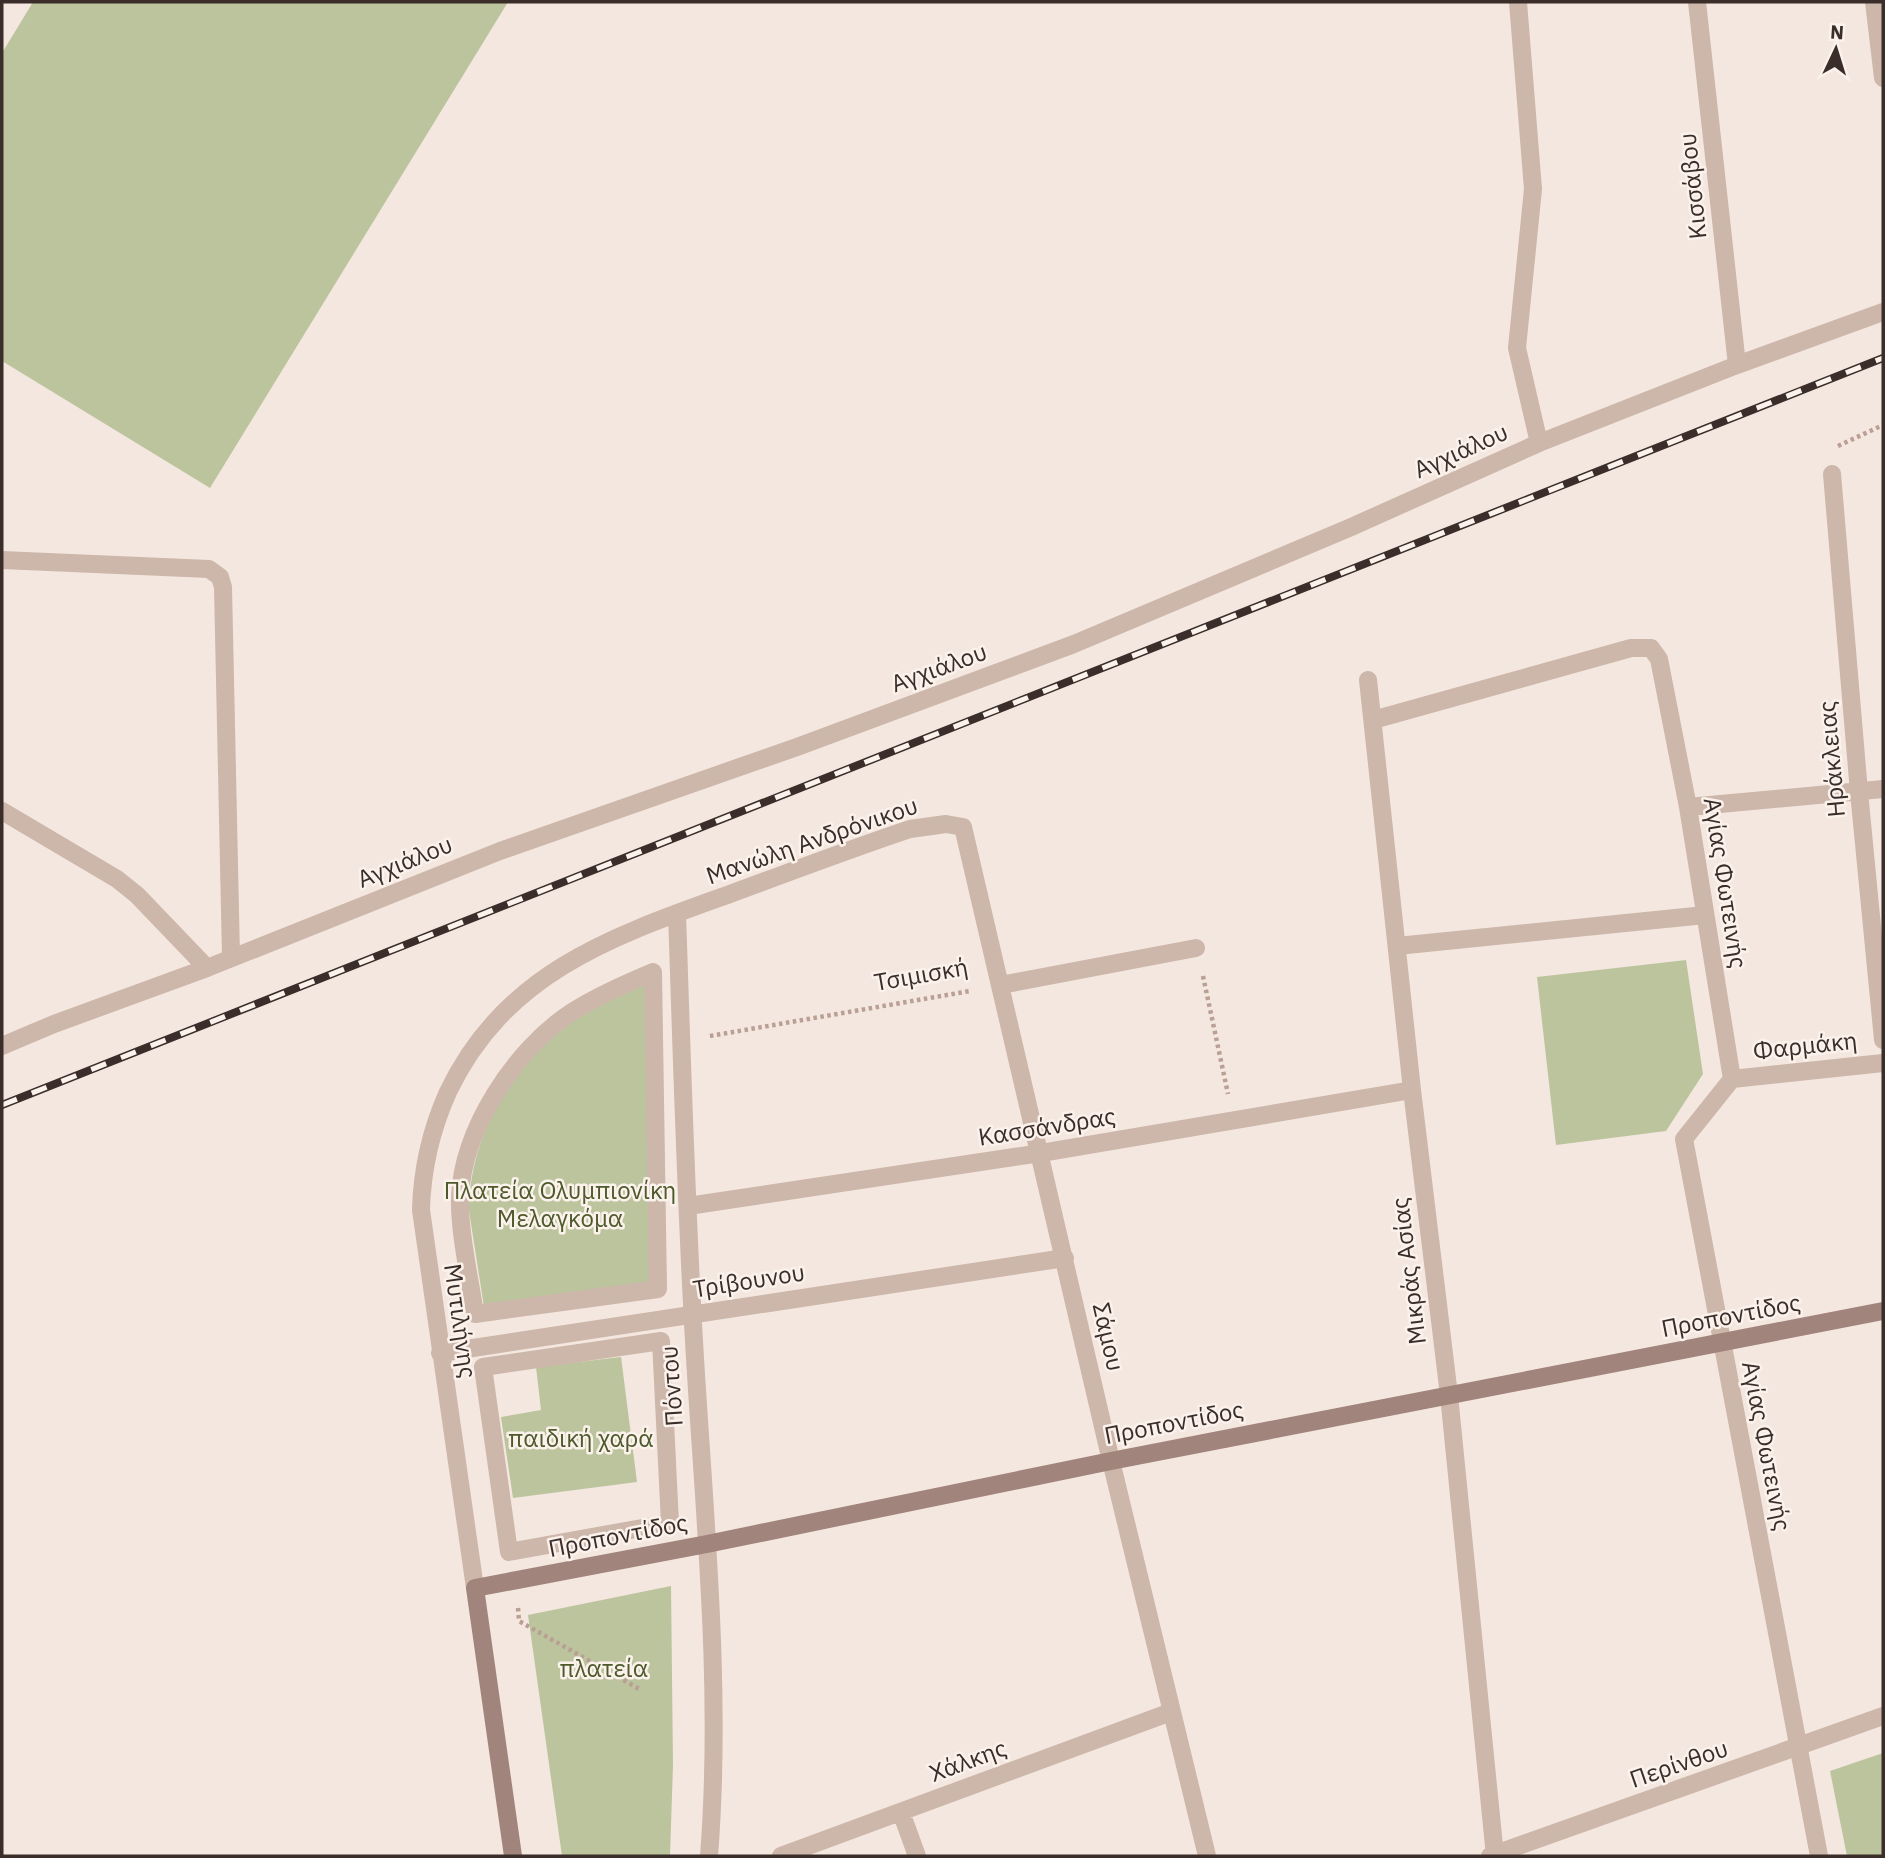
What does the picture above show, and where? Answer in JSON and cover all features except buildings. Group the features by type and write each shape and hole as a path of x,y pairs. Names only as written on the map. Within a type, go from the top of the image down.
{"street":[{"path":"1518,2 1533,189 1517,348 1539,443"},
{"name":"Κισσάβου","path":"1697,2 1737,365"},
{"path":"1874,2 1883,78"},
{"name":"Αγχιάλου","path":"2,1046 207,968 500,851 797,747 1074,645 1349,528 1539,443 1737,365 1883,312"},
{"name":"Ηράκλειας","path":"1832,474 1883,1040"},
{"path":"2,560 209,569 220,577 223,587 231,957"},
{"name":"Αγίας Φωτεινής","path":"1373,720 1631,648 1651,648 1657,654 1688,807 1731,1079 1684,1139 1819,1856"},
{"name":"Μικράς Ασίας","path":"1368,680 1412,1090 1449,1395 1493,1856"},
{"path":"1688,807 1883,789"},
{"path":"2,811 117,879 137,895 207,968"},
{"name":"Μανώλη Ανδρόνικου","path":"677,913 910,829 946,824 963,827"},
{"name":"Σάμου","path":"963,827 1111,1461 1208,1856"},
{"name":"Πόντου","path":"677,913 692,1314 713,1658 714,1739 709,1856"},
{"name":"Μυτιλήνης","path":"513,1856 423,1234 422,1185 433,1130 455,1078 485,1032 516,999 590,950 677,913"},
{"path":"1397,946 1705,915"},
{"name":"Τσιμισκή","path":"1001,985 1196,948"},
{"path":"653,972 658,1289 475,1314 460,1200 468,1149 485,1112 517,1063 557,1023 602,995 653,972"},
{"name":"Φαρμάκη","path":"1731,1079 1883,1063"},
{"name":"Κασσάνδρας","path":"688,1206 1041,1153 1412,1090"},
{"name":"Τρίβουνου","path":"440,1353 1065,1258"},
{"name":"Προποντίδος","path":"475,1588 707,1545 1111,1461 1883,1311"},
{"path":"661,1341 670,1523 509,1552 483,1367 661,1341"},
{"name":"Χάλκης","path":"781,1856 1171,1712"},
{"name":"Περίνθου","path":"1493,1856 1883,1716"},
{"path":"901,1812 917,1856"}],"path":[{"path":"1832,474 1838,445 1883,425"},
{"path":"1196,948 1234,1122"},
{"name":"Τσιμισκή","path":"682,1041 1001,985"},
{"path":"513,1580 520,1621 641,1690"}],"green space":[{"path":"33,2 508,2 210,488 2,361 2,53"},
{"path":"1686,960 1703,1074 1666,1131 1556,1145 1537,977"},
{"name":"Πλατεία Ολυμπιονίκη Μελαγκόμα","path":"647,982 652,1284 484,1307 469,1211 476,1158 496,1107 510,1084 545,1043 595,1007"},
{"name":"παιδική χαρά","path":"621,1357 637,1482 513,1498 501,1417 541,1410 536,1367"},
{"name":"πλατεία","path":"671,1586 673,1765 670,1856 562,1856 528,1615"},
{"path":"1883,1753 1883,1856 1847,1856 1830,1771"}],"railway":[{"path":"2,1105 1883,358"}]}
